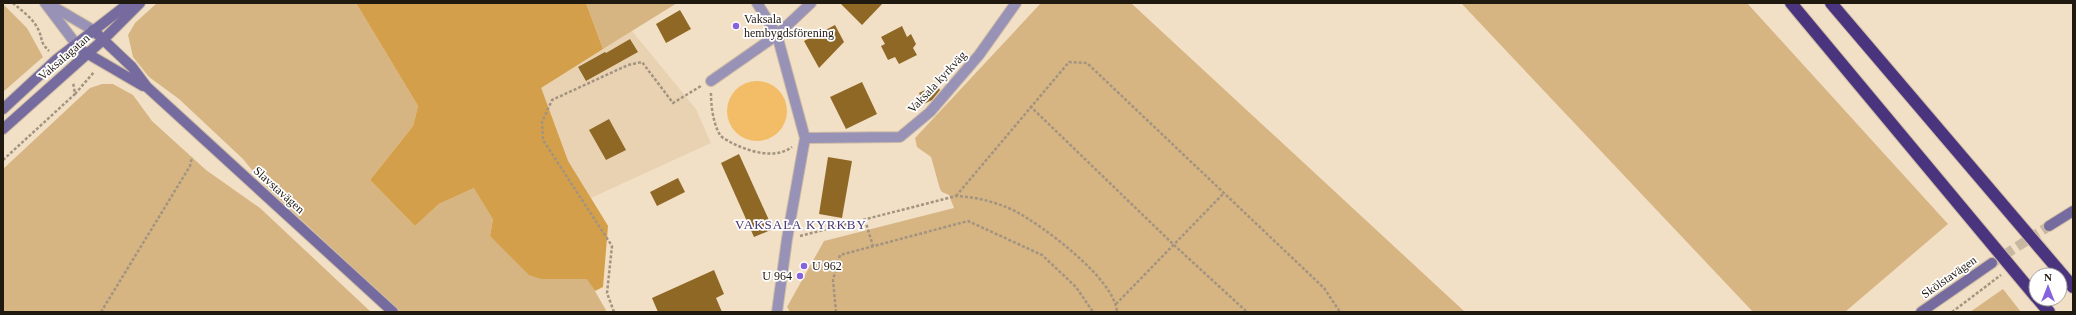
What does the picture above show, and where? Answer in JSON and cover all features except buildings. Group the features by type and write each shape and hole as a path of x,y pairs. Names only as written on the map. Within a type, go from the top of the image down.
{"highway":[{"path":"1791,3 2028,287"},
{"path":"1831,3 2073,287"}],"street":[{"path":"46,3 93,30"},
{"path":"46,3 76,44"},
{"name":"Vaksalagatan","path":"3,108 57,59 129,3"},
{"name":"Vaksalagatan","path":"3,129 67,70 104,39 140,3"},
{"path":"757,3 777,35 805,138 787,239 777,312"},
{"path":"711,81 777,35 811,3"},
{"name":"Vaksala kyrkväg","path":"805,138 900,137 930,112 979,55 1016,3"},
{"name":"Slavstavägen","path":"93,30 132,67 147,88 393,312"},
{"name":"Slavstavägen","path":"76,44 86,54 147,88"},
{"path":"2048,226 2073,211"},
{"name":"Skölstavägen","path":"1921,312 1992,263"}],"path":[{"path":"13,3 30,18 39,31 41,43 57,59"},
{"path":"614,312 607,293 612,246 543,140 542,122 552,100 628,65 642,62 673,103 711,81 713,115 721,136 745,150 771,153 787,151 805,138"},
{"path":"956,196 1030,106 1069,62 1087,63 1324,288 1340,312"},
{"path":"3,160 74,94 73,78 67,70"},
{"path":"1030,106 1174,245 1247,312"},
{"path":"101,312 190,166 192,157"},
{"path":"1116,304 1224,193"},
{"path":"787,239 956,196 978,197 1015,211 1054,237 1100,278 1116,304 1117,312"},
{"path":"865,220 873,246"},
{"path":"836,312 833,280 840,255 968,221 1042,254 1076,287 1092,312"},
{"path":"1952,312 2000,275"}],"shaded area":[{"path":"157,3 356,3 418,106 413,126 370,180 415,226 439,204 474,188 541,87 568,161 608,226 536,262 493,219 490,236 541,279 588,279 607,312 400,312 264,185 243,159 179,99 149,77 133,57 128,35 135,23"},
{"path":"356,3 586,3 603,49 541,88 568,161 608,226 603,287 595,291 587,279 541,279 529,275 490,236 493,219 474,188 439,204 415,226 370,180 413,126 418,106"},
{"path":"586,3 677,3 603,49"},
{"path":"1041,3 1131,3 1465,312 790,312 787,307 824,241 954,208 949,195 942,192 940,189 931,157 917,147 915,138"},
{"path":"1461,3 1747,3 1948,224 1845,312 1753,312"},
{"path":"3,4 27,28 43,57 3,92"},
{"path":"632,31 696,109 711,143 591,198 568,161 541,87"},
{"path":"751,81 763,81 774,86 782,94 787,105 785,123 774,136 763,141 751,141 740,136 732,128 727,117 727,105 732,94 740,86"},
{"path":"102,84 113,84 133,95 152,121 206,170 260,208 371,312 3,312 3,169 90,88"},
{"path":"2003,289 2021,312 1970,312"}],"tunnel":[{"path":"1992,263 2049,226"}],"place":[{"name":"Vaksala hembygdsförening","path":"736,26"},
{"name":"U 962","path":"804,266"},
{"name":"U 964","path":"800,276"}],"district":[{"name":"VAKSALA KYRKBY","path":"801,224"}]}
